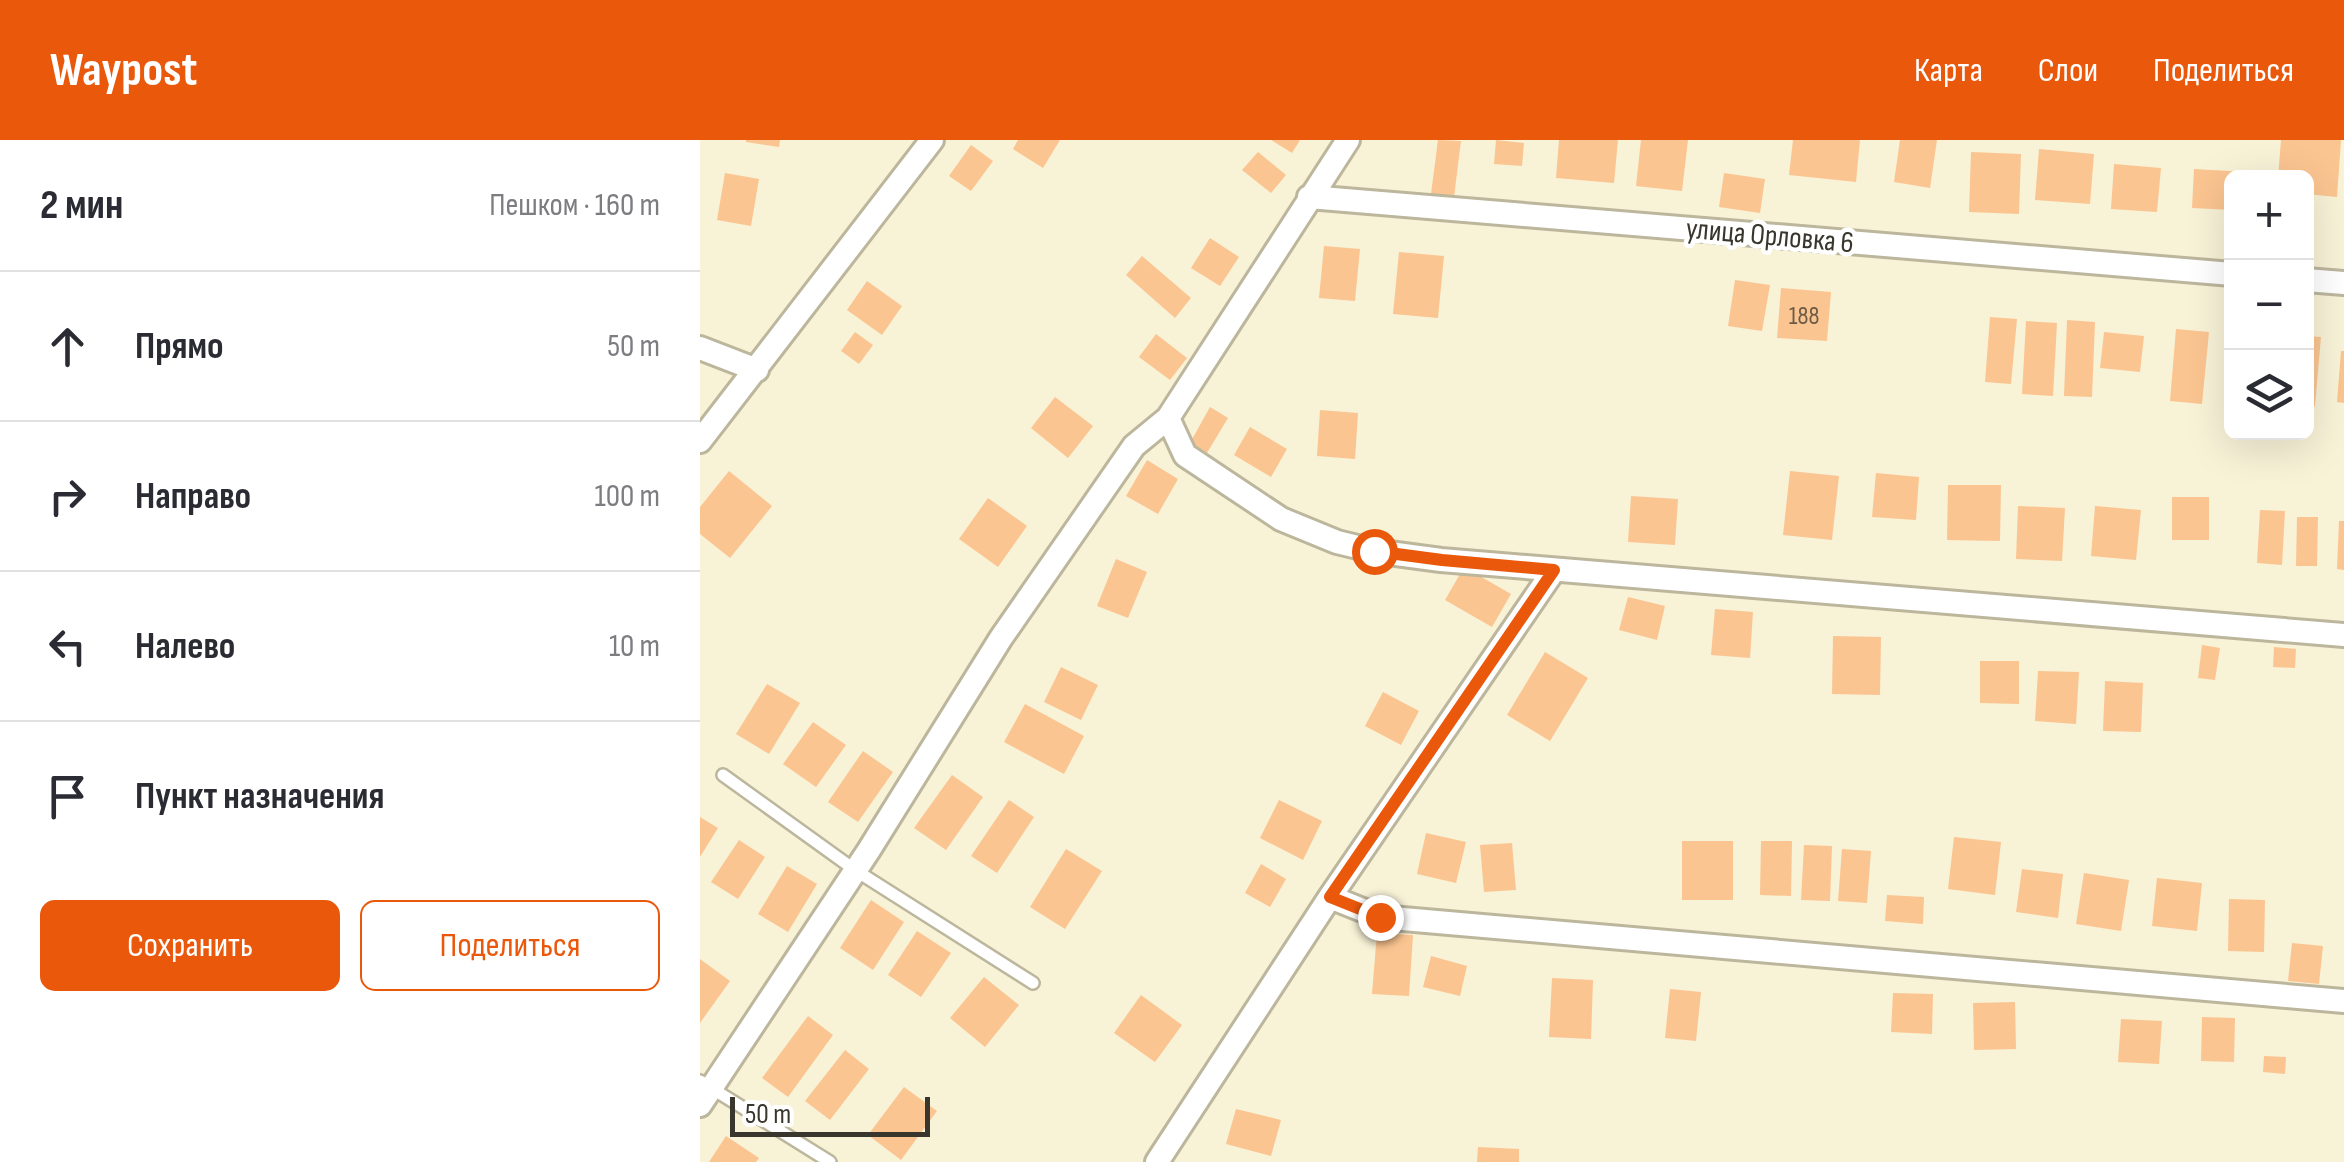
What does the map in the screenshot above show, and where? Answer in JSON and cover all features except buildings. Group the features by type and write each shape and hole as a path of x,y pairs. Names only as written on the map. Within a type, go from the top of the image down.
{"street":[{"path":"700,441 932,140"},
{"path":"700,1106 1001,638 1134,446 1168,418 1348,140"},
{"name":"улица Орловка 6","path":"1309,197 2224,273"},
{"path":"2314,281 2344,283"},
{"path":"700,348 757,370"},
{"path":"1168,418 1184,456 1280,519 1374,551 1554,570 2344,635"},
{"path":"1157,1162 1330,897 1554,570"},
{"path":"1330,897 1380,917 2344,1002"}],"lane":[{"path":"723,775 855,870 1034,984"},
{"path":"700,1080 830,1162"}],"route":[{"path":"1374,551 1554,570 1330,897 1380,917"}]}
